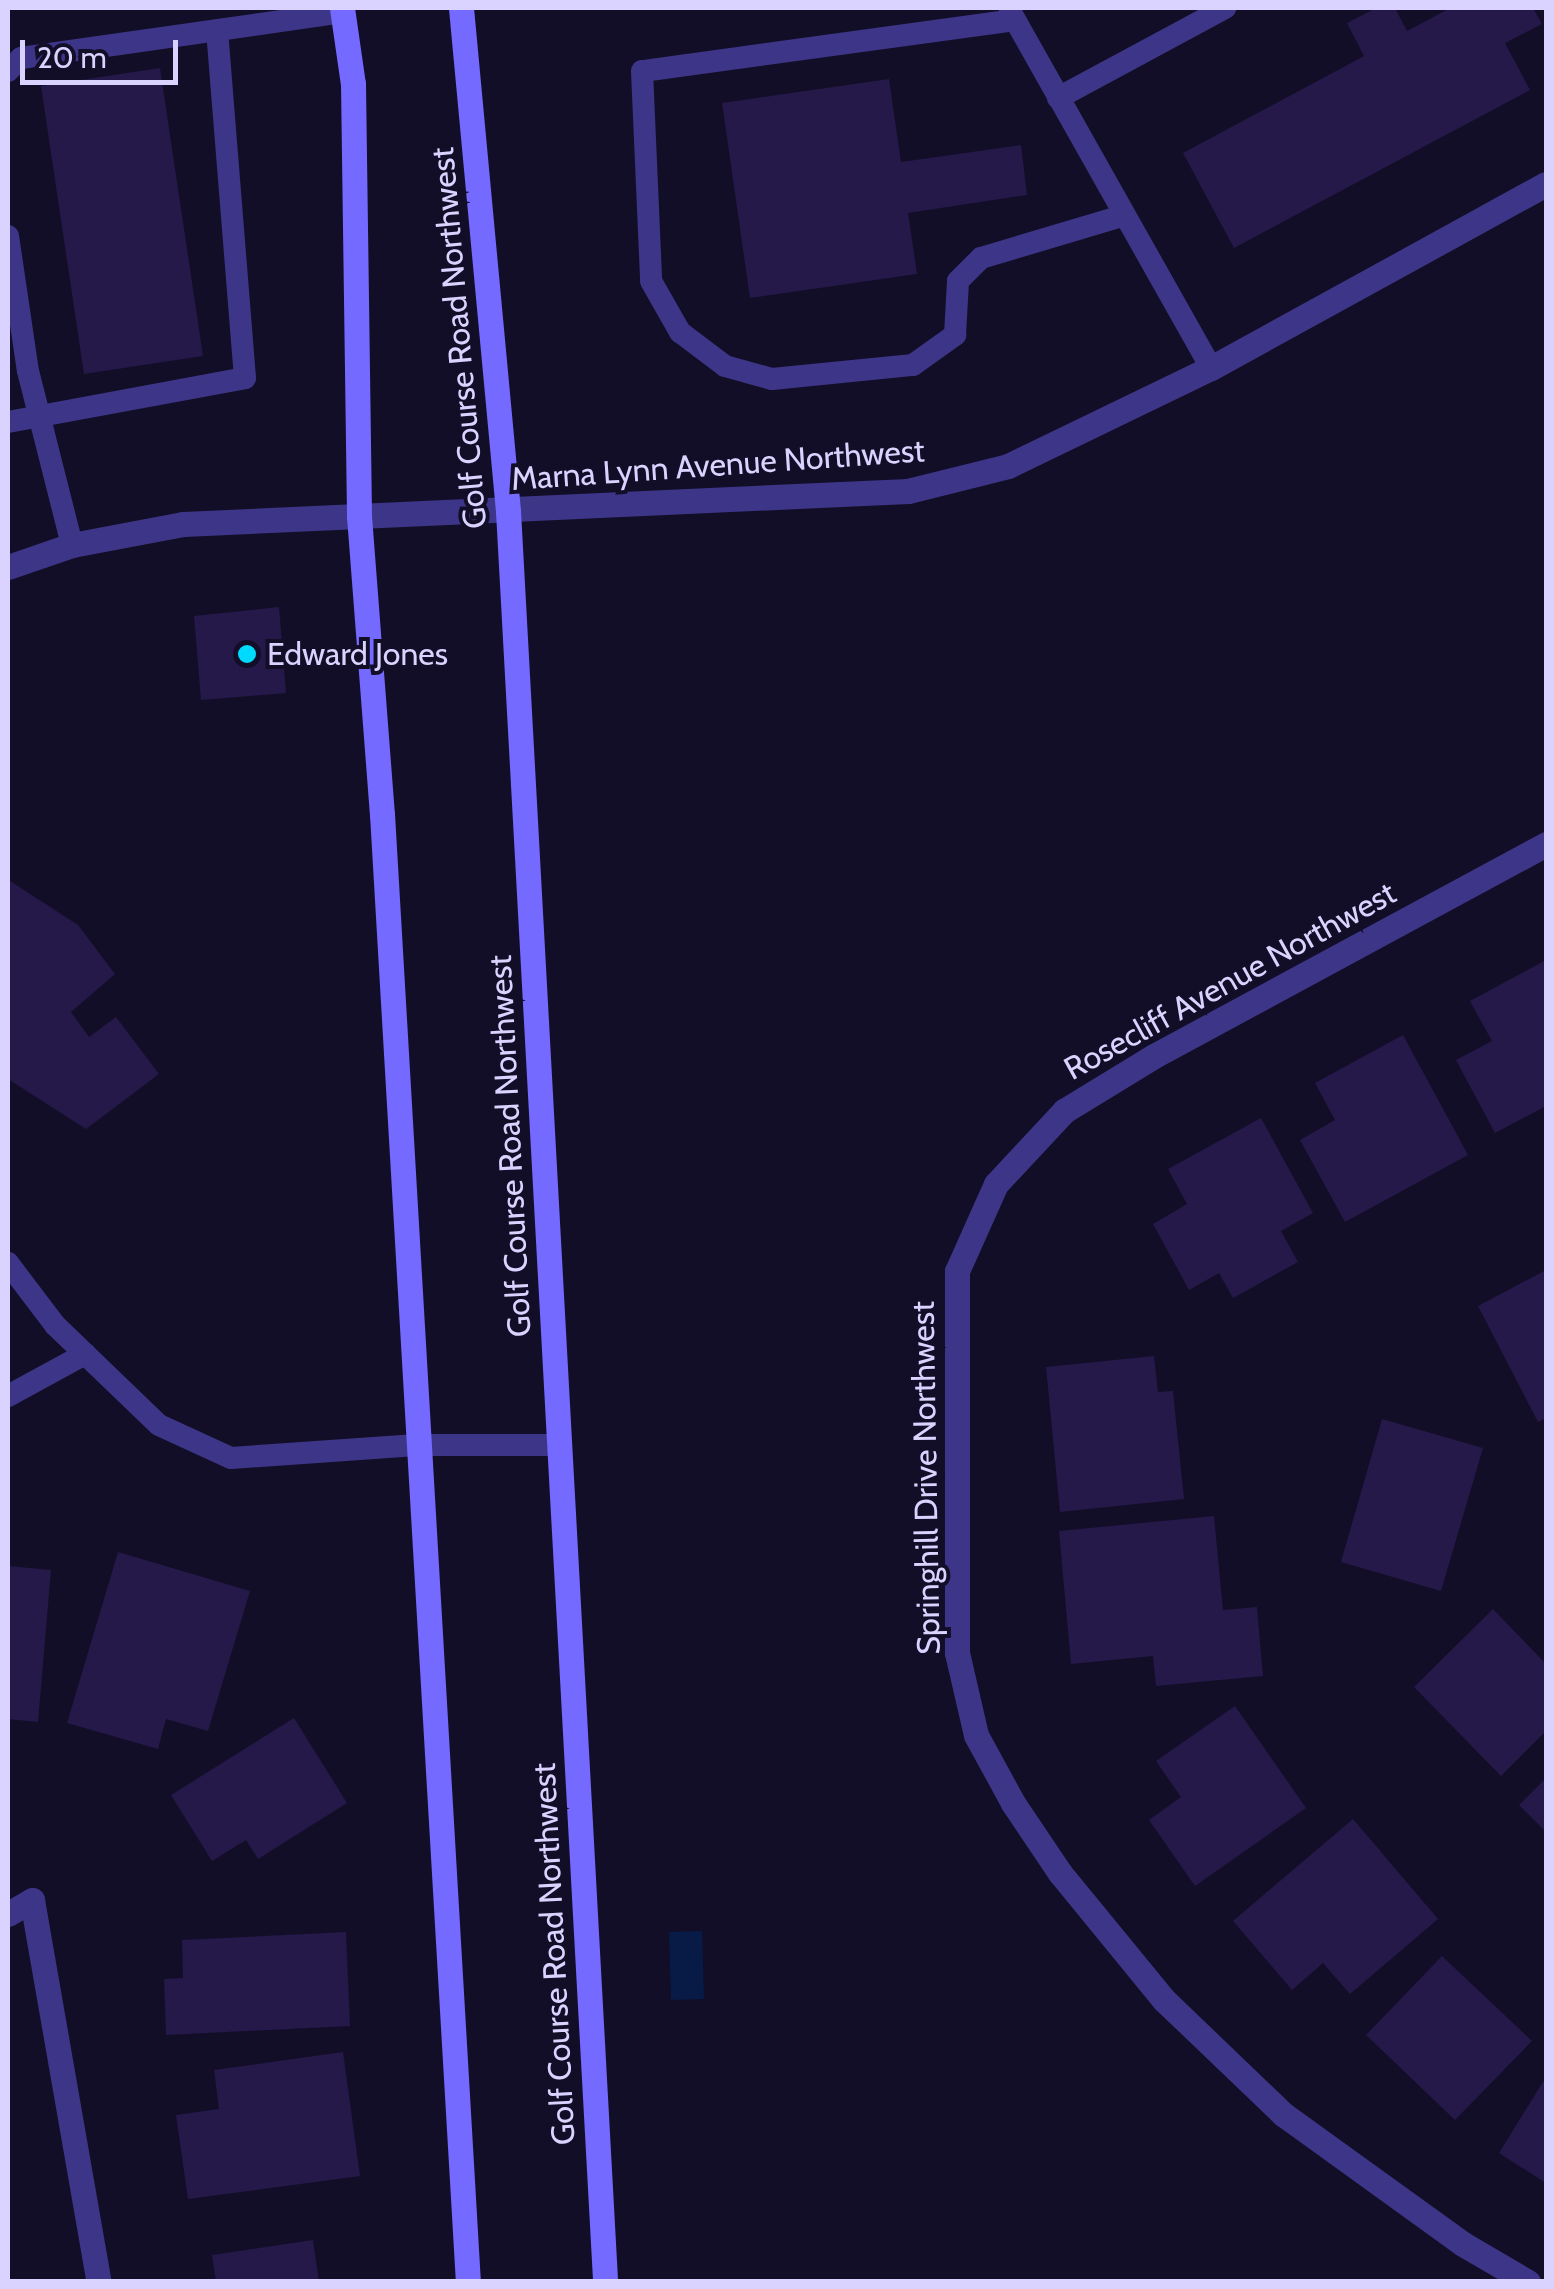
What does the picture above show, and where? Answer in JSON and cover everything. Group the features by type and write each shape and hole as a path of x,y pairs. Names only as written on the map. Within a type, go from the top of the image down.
{"main road":[{"name":"Golf Course Road Northwest","path":"461,8 508,511 605,2282"},
{"path":"343,10 354,84 359,516 382,814 468,2282"}],"street":[{"name":"Marna Lynn Avenue Northwest","path":"8,567 72,545 183,524 908,492 1008,466 1210,368 1546,184"},
{"name":"Rosecliff Avenue Northwest","path":"956,1270 996,1184 1064,1112 1154,1056 1546,844"},
{"name":"Springhill Drive Northwest","path":"956,1270 956,1653 976,1735 1013,1803 1060,1874 1164,2000 1284,2115 1462,2244 1528,2282"},
{"path":"8,1914 32,1900 100,2282"}],"lane":[{"path":"1058,98 1225,8"},
{"path":"8,71 20,58 343,10"},
{"path":"1122,216 980,258 958,280 955,335 913,365 772,378 724,366 680,332 651,281 642,71 1012,14 1210,368"},
{"path":"8,422 244,378 217,30"},
{"path":"8,236 28,372 72,545"},
{"path":"8,1263 55,1325 159,1425 231,1458 417,1446 559,1445"},
{"path":"8,1396 85,1354"}],"water":[{"path":"702,1931 704,1999 671,2000 669,1932"}],"building":[{"path":"1376,8 1395,8 1407,31 1450,8 1533,8 1542,24 1505,43 1530,90 1234,248 1183,153 1364,56 1347,23"},
{"path":"160,68 203,356 84,374 41,86"},
{"path":"889,79 901,162 1021,145 1027,195 908,213 917,274 750,298 722,103"},
{"path":"279,607 286,693 201,700 194,616"},
{"path":"10,881 78,925 115,974 71,1012 89,1037 116,1017 159,1074 86,1129 8,1079"},
{"path":"1546,960 1546,1106 1495,1133 1456,1060 1492,1041 1470,1001"},
{"path":"1403,1035 1468,1155 1345,1222 1300,1140 1335,1120 1315,1083"},
{"path":"1261,1118 1313,1213 1281,1231 1298,1262 1233,1298 1219,1273 1189,1290 1153,1224 1187,1204 1168,1169"},
{"path":"1546,1270 1546,1418 1538,1422 1478,1306"},
{"path":"1154,1356 1158,1392 1173,1391 1184,1499 1060,1512 1046,1367"},
{"path":"1382,1419 1483,1448 1441,1591 1341,1562"},
{"path":"1214,1516 1223,1610 1257,1607 1263,1676 1156,1686 1153,1656 1071,1664 1059,1531"},
{"path":"118,1552 250,1591 208,1731 166,1719 158,1749 67,1723"},
{"path":"8,1566 51,1570 38,1722 8,1719"},
{"path":"1493,1609 1546,1664 1546,1731 1501,1776 1414,1687"},
{"path":"1235,1706 1306,1808 1195,1886 1149,1820 1181,1797 1156,1761"},
{"path":"294,1718 347,1803 258,1859 246,1840 212,1861 171,1795"},
{"path":"1546,1778 1546,1832 1519,1805"},
{"path":"1353,1819 1438,1919 1350,1994 1323,1963 1292,1990 1233,1921"},
{"path":"346,1932 350,2026 166,2035 164,1979 183,1978 182,1940"},
{"path":"1442,1956 1532,2041 1455,2120 1366,2035"},
{"path":"343,2052 360,2176 188,2199 176,2115 219,2109 214,2070"},
{"path":"1546,2077 1546,2183 1499,2153"},
{"path":"313,2240 319,2282 216,2282 212,2255"}],"place":[{"name":"Edward Jones","path":"247,654"}]}
